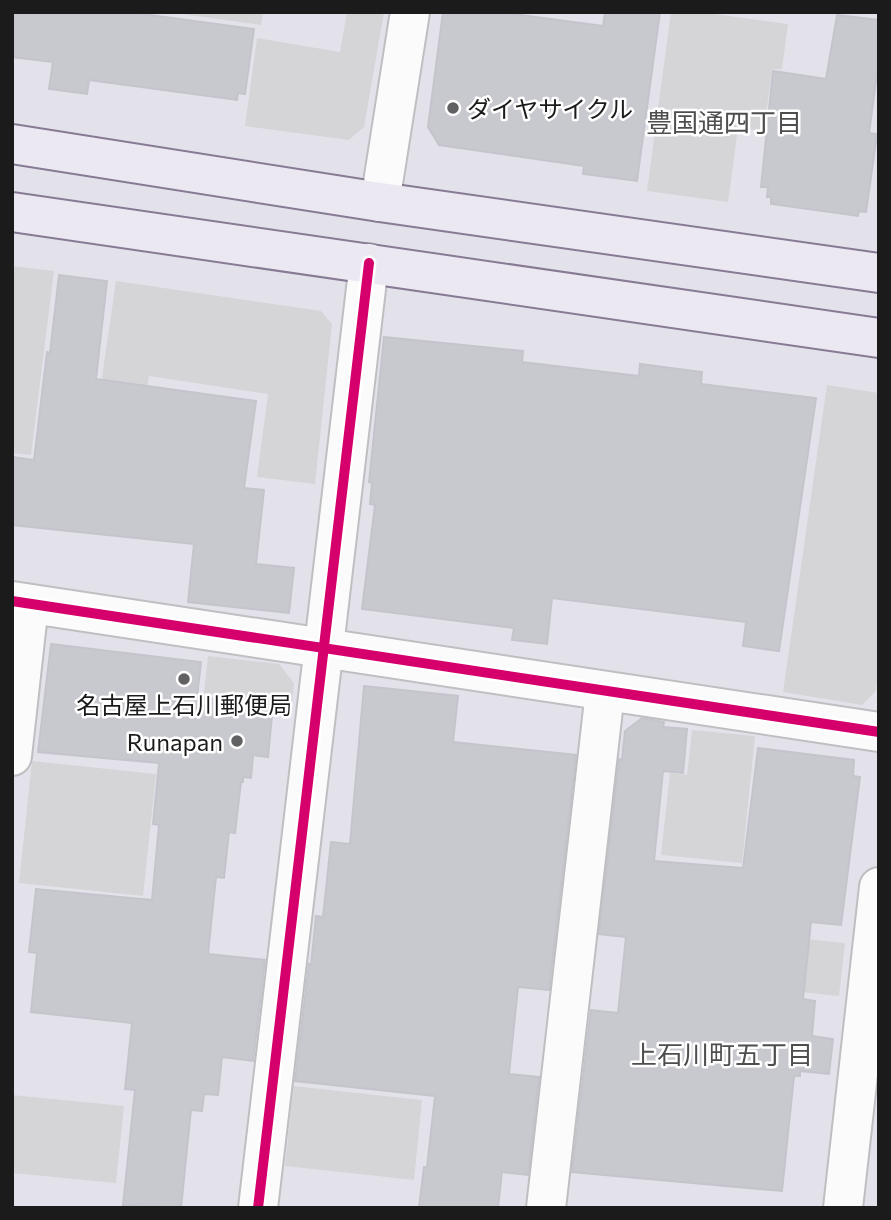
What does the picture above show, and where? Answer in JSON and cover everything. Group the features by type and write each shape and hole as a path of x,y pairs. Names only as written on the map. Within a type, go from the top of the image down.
{"street":[{"path":"380,202 410,12"},
{"path":"12,145 380,202 879,273"},
{"path":"12,212 879,338"},
{"path":"258,1208 369,263"},
{"path":"12,756 21,603 879,732"},
{"path":"546,1208 605,692"},
{"path":"843,1208 879,887"}],"shaded area":[{"path":"167,12 263,12 261,25"},
{"path":"347,12 384,12 364,127 349,140 245,126 257,38 340,52"},
{"path":"671,12 700,12 788,24 782,69 772,69 764,131 738,128 728,202 647,191"},
{"path":"12,266 54,271 31,455 12,453"},
{"path":"116,281 321,311 332,324 315,484 257,477 268,394 149,376 139,438 94,432"},
{"path":"827,385 879,393 879,658 876,691 862,705 783,692"},
{"path":"208,656 279,664 294,683 292,702 204,693"},
{"path":"692,730 755,736 742,863 661,855 670,773 687,775"},
{"path":"32,761 156,774 143,896 19,883"},
{"path":"758,934 845,943 839,996 752,987"},
{"path":"293,1086 422,1100 414,1180 285,1166"},
{"path":"12,1095 124,1106 116,1183 12,1173"}],"building":[{"path":"12,12 128,12 254,29 245,94 238,93 237,100 89,80 87,94 49,89 53,62 12,57"},
{"path":"443,12 499,12 603,26 605,12 660,12 637,181 583,174 584,166 439,145 428,127"},
{"path":"837,15 879,20 879,59 869,133 877,134 866,212 859,211 858,216 771,204 771,197 767,197 768,187 761,187 773,71 826,79"},
{"path":"59,275 107,281 96,379 256,401 244,488 264,490 256,564 294,568 289,613 188,602 194,544 12,525 12,457 34,460"},
{"path":"384,337 523,351 522,362 639,376 640,364 702,372 701,384 816,398 779,651 743,646 746,622 552,598 547,644 512,640 514,628 362,609 375,505 370,504 372,483 369,482"},
{"path":"51,644 201,662 197,697 273,705 268,757 253,755 251,778 243,777 235,833 229,832 224,878 216,877 208,954 265,960 253,1061 222,1057 218,1095 204,1094 202,1111 191,1110 181,1208 123,1205 135,1090 125,1089 132,1023 31,1012 37,953 29,952 36,889 152,900 159,825 153,824 159,763 38,752"},
{"path":"364,686 458,696 453,742 576,755 549,990 518,987 509,1074 539,1077 528,1175 502,1172 498,1208 419,1208 424,1167 427,1167 435,1096 295,1081 316,916 323,917 331,842 350,844"},
{"path":"642,718 664,722 663,727 687,729 683,773 663,771 654,861 743,868 758,748 854,760 853,776 860,777 841,925 811,922 803,999 815,1001 812,1036 833,1039 829,1074 800,1071 800,1076 794,1076 782,1191 572,1172 591,1010 618,1013 626,937 599,934 619,759 622,760 625,731"}],"cycle path":[{"path":"258,1208 369,263"},
{"path":"12,601 879,732"}],"place":[{"name":"ダイヤサイクル","path":"453,108"},
{"name":"名古屋上石川郵便局","path":"184,679"},
{"name":"Runapan","path":"237,741"}],"district":[{"name":"豊国通四丁目","path":"724,121"},
{"name":"上石川町五丁目","path":"722,1053"}]}
